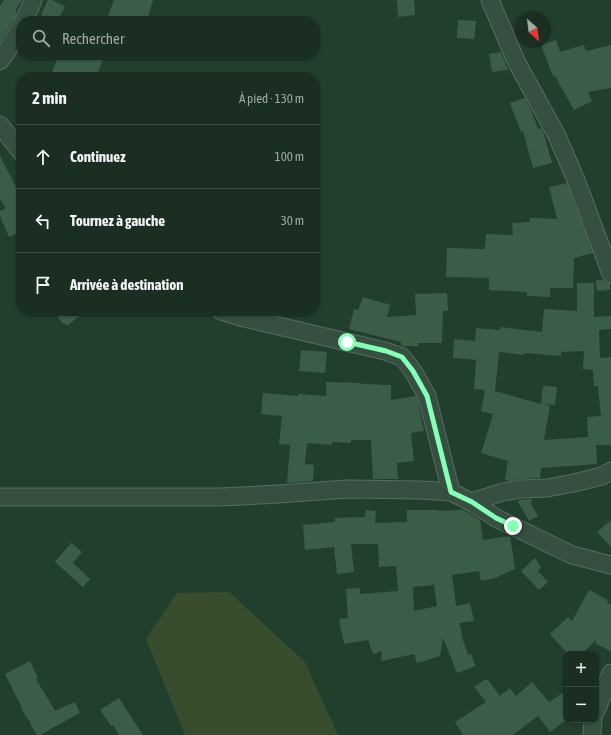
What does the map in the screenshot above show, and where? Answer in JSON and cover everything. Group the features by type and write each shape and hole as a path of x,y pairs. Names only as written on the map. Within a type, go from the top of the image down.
{"street":[{"path":"26,16 33,0"},
{"path":"490,0 516,61 557,136 576,180 611,274"},
{"path":"0,61 16,35"},
{"path":"0,125 16,146"},
{"path":"237,316 386,351 402,357 413,371 427,396 451,492"},
{"path":"472,502 503,492 522,489 547,488 574,483 602,476 611,471"},
{"path":"0,497 221,497 347,489 451,492 472,502 496,518 572,555 611,565"},
{"path":"599,703 611,673"},
{"path":"592,735 593,723"}],"green space":[{"path":"229,592 305,662 338,735 185,735 146,639 177,593"}],"building":[{"path":"4,0 22,0 15,11 17,12 15,19 12,21 0,43 0,6"},
{"path":"48,0 52,0 65,6 60,16 41,15"},
{"path":"114,0 153,0 148,16 108,16"},
{"path":"397,0 414,0 415,15 398,17"},
{"path":"458,20 476,21 474,39 457,38"},
{"path":"556,40 560,52 584,45 586,51 611,45 611,88 588,92 592,101 574,110 555,76 553,76 542,48 551,48 551,42"},
{"path":"501,52 508,70 492,72 489,54"},
{"path":"57,60 103,60 98,72 52,72"},
{"path":"525,98 538,129 541,128 543,131 552,163 533,168 523,131 521,132 510,103"},
{"path":"0,156 16,187 16,234 9,237 0,216 0,211 6,208 0,199"},
{"path":"567,183 593,253 574,258 573,288 550,288 550,297 527,296 527,292 489,290 489,278 446,277 447,248 485,249 486,234 513,235 512,223 530,222 530,218 557,219 549,187"},
{"path":"596,280 603,280 610,284 610,290 597,291"},
{"path":"577,283 594,283 594,317 611,316 611,329 599,330 600,358 611,357 611,445 596,445 597,464 541,468 540,478 509,481 505,480 508,461 481,453 493,414 481,411 485,390 474,389 476,360 453,358 454,339 475,341 476,328 500,330 500,327 542,332 544,309 577,311","holes":["584,351 583,369 593,370 594,386 598,386 601,416 587,417 588,437 544,440 550,406 544,404 555,405 557,387 543,386 541,404 495,391 499,352 524,355 525,353 561,356 561,352"]},
{"path":"447,293 448,311 443,311 442,343 418,343 418,346 401,346 401,342 349,329 354,309 358,310 363,297 390,305 387,317 416,315 415,294"},
{"path":"57,316 80,316 68,325 62,323"},
{"path":"301,350 327,352 325,373 299,371"},
{"path":"326,382 391,385 391,400 416,396 424,431 411,433 414,461 397,463 398,479 373,479 371,440 351,440 351,443 332,442 332,445 307,443 305,464 314,465 313,481 287,483 290,445 279,444 282,416 261,414 263,393 298,396 298,394 326,396"},
{"path":"532,499 531,504 538,516 529,521 518,502 519,500"},
{"path":"366,510 376,511 375,523 407,522 407,510 462,510 480,520 483,540 510,536 515,569 495,578 481,581 479,571 452,575 456,606 470,603 474,621 459,623 468,655 471,654 476,666 457,673 443,638 440,656 417,663 414,654 381,661 382,651 373,654 368,640 344,644 339,619 348,618 346,589 360,588 360,594 398,591 396,566 379,567 378,544 351,544 354,572 337,574 334,547 305,550 303,525 335,522 335,518 365,517","holes":["434,585 437,606 414,611 413,587"]},
{"path":"611,520 611,547 597,532"},
{"path":"71,543 82,552 73,563 90,579 83,587 55,562"},
{"path":"535,558 541,567 538,571 548,582 539,590 521,571"},
{"path":"589,590 608,600 607,603 611,605 611,651 596,644 596,640 584,651 565,651 550,634 568,617 572,621"},
{"path":"30,661 38,678 36,679 55,711 75,702 80,713 41,735 37,735 30,724 5,674"},
{"path":"484,680 488,680 500,696 510,688 516,696 532,682 549,702 563,693 563,722 550,732 538,716 513,735 463,735 455,722 486,702 474,687"},
{"path":"119,698 143,735 119,735 113,725 111,726 100,710"}],"route":[{"path":"347,342 386,351 402,357 413,371 427,396 451,492 472,502 496,518 513,526"}]}
